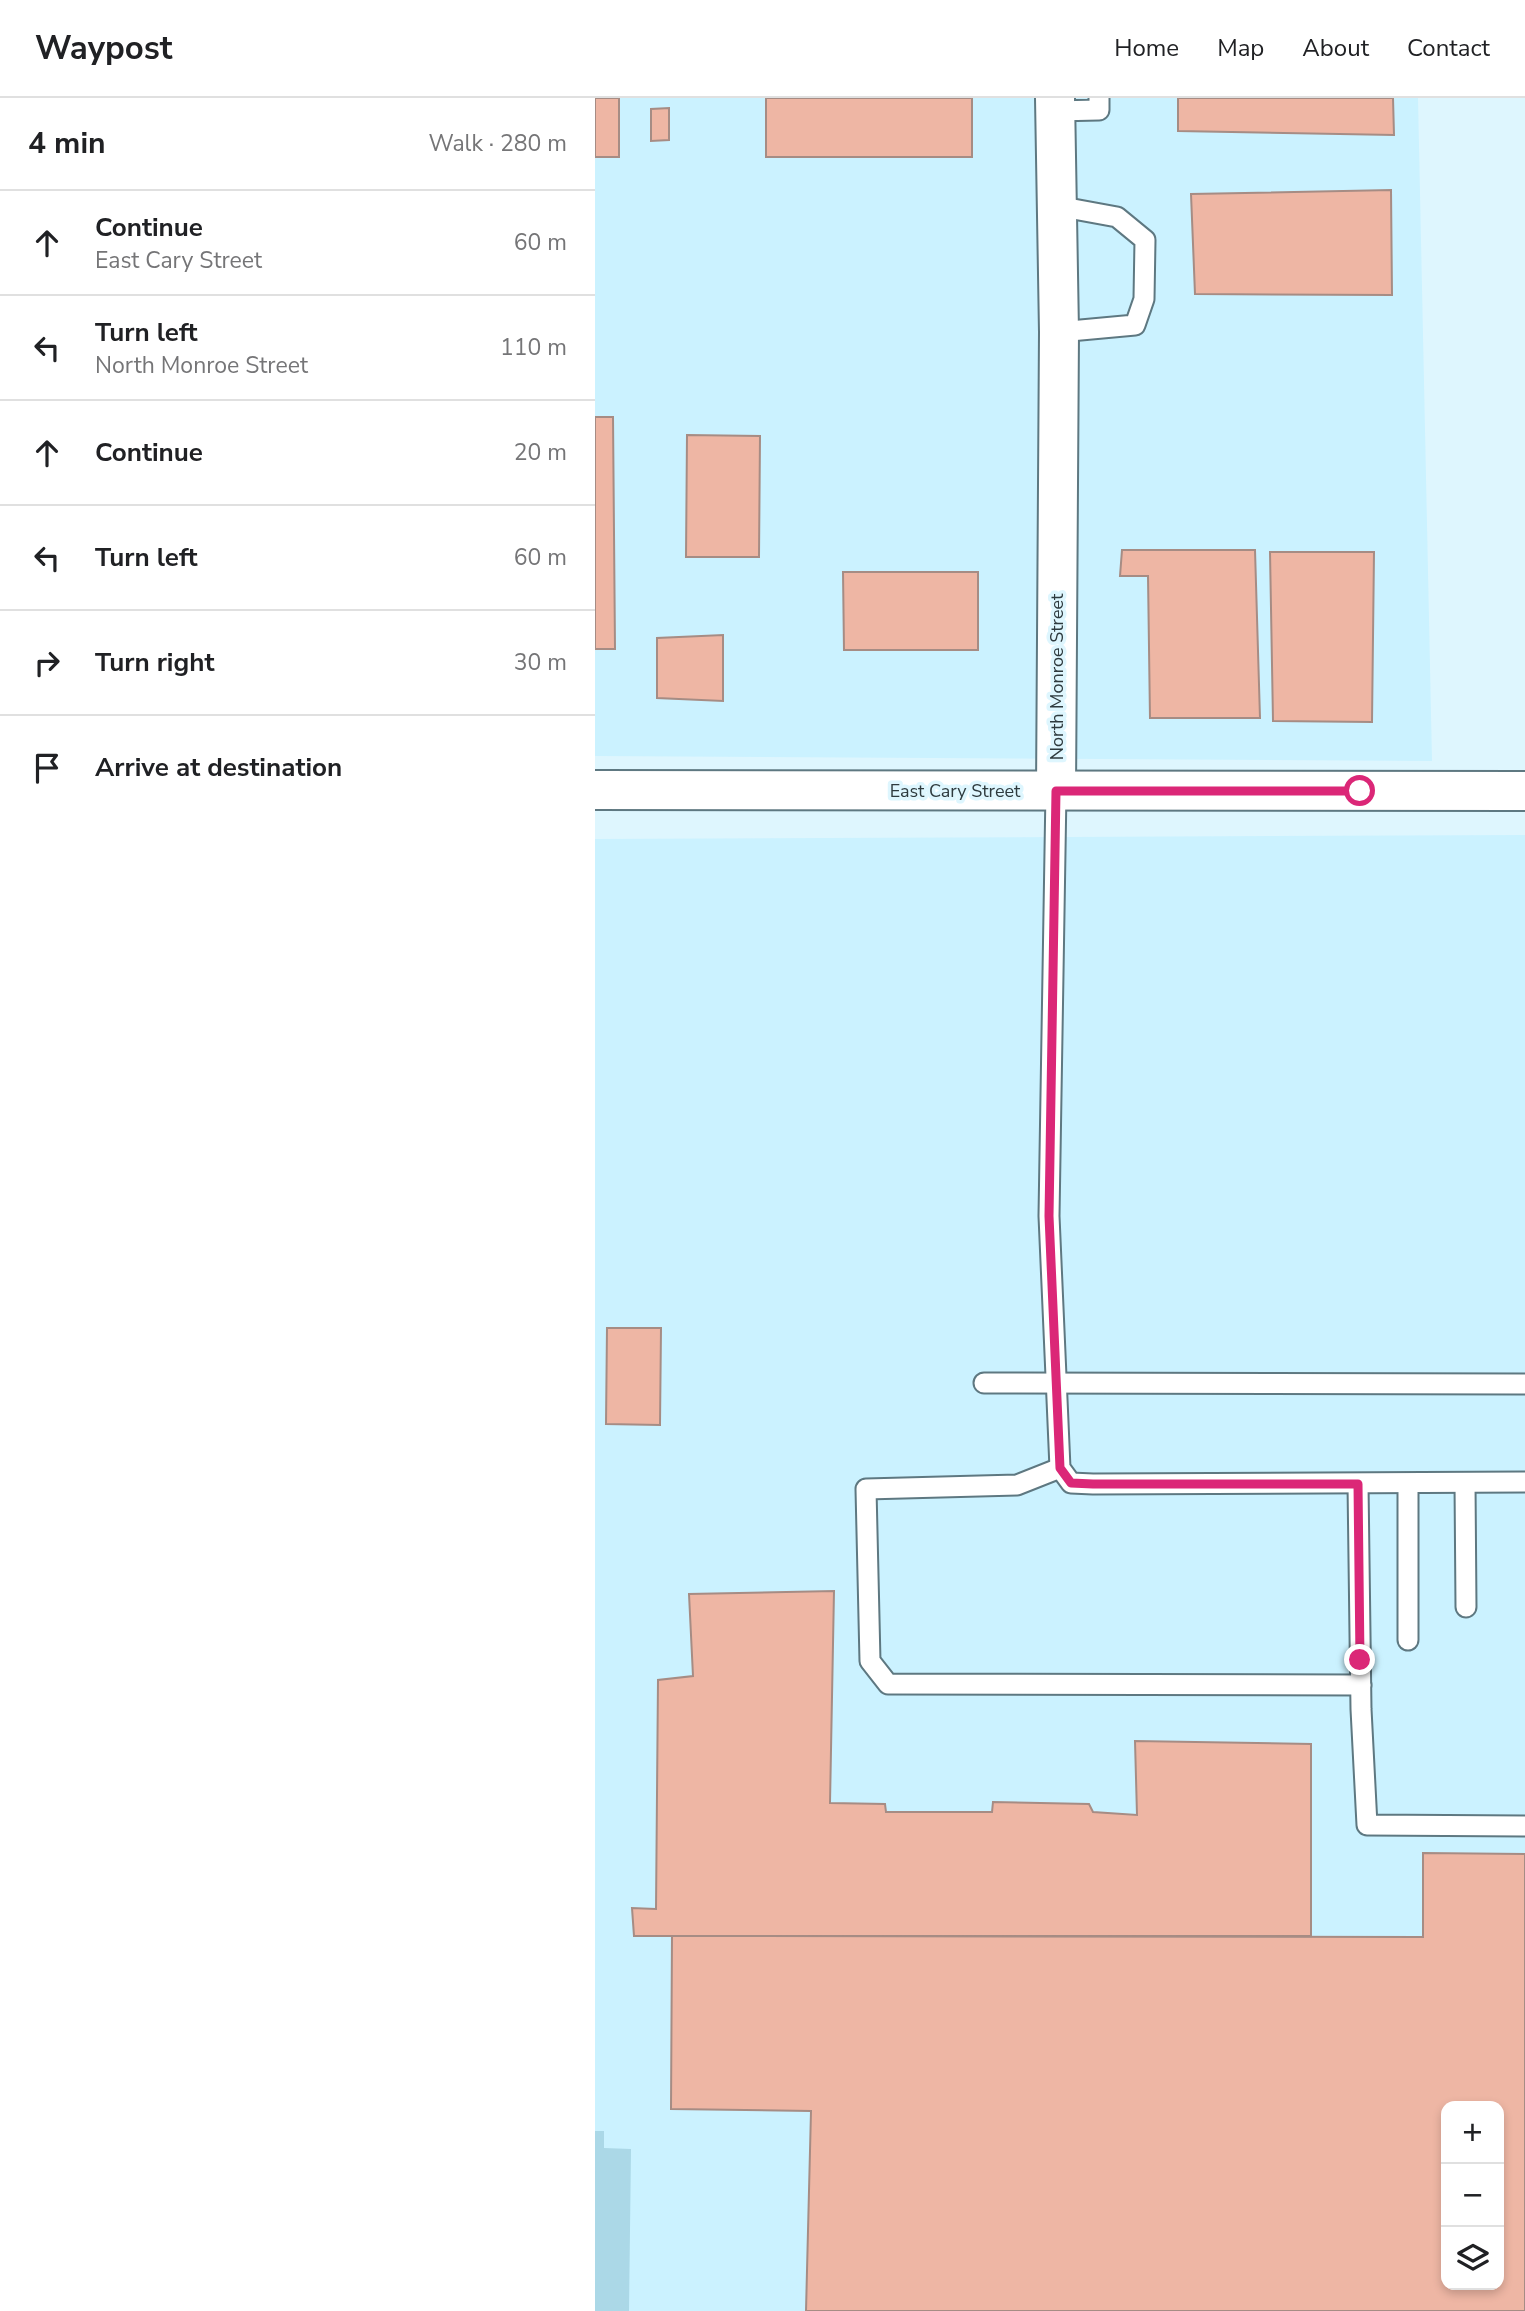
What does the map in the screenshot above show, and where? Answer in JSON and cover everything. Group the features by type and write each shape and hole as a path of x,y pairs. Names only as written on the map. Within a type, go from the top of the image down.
{"street":[{"name":"North Monroe Street","path":"1055,105 1059,332 1056,791"},
{"name":"East Cary Street","path":"595,790 1525,791"}],"lane":[{"path":"1055,105 1099,110 1099,98"},
{"path":"1057,206 1117,217 1145,240 1145,299 1135,325 1059,332"},
{"name":"North Monroe Street","path":"1056,791 1049,1216 1060,1468"},
{"path":"984,1382 1525,1384"},
{"path":"1361,1685 888,1684 870,1661 866,1489 1017,1485 1060,1468 1071,1483 1093,1484 1525,1482"},
{"path":"1465,1483 1466,1607"},
{"path":"1358,1484 1361,1685 1367,1825 1525,1826"},
{"path":"1408,1484 1408,1640"}],"shaded area":[{"path":"595,98 1418,98 1432,761 595,756"},
{"path":"1525,835 1525,2311 595,2311 595,839"},
{"path":"595,2131 604,2131 604,2148 631,2149 629,2311 595,2311"}],"building":[{"path":"595,98 619,98 619,157 595,157"},
{"path":"766,98 972,98 972,157 766,157"},
{"path":"1178,98 1393,98 1394,135 1178,131"},
{"path":"669,108 669,140 651,141 651,109"},
{"path":"1391,190 1392,295 1195,294 1191,194"},
{"path":"595,417 613,417 615,649 595,649"},
{"path":"687,435 760,436 759,557 686,557"},
{"path":"1122,550 1255,550 1260,718 1150,718 1148,576 1120,576"},
{"path":"1270,552 1374,552 1372,722 1273,721"},
{"path":"843,572 978,572 978,650 844,650"},
{"path":"723,635 723,701 657,698 657,638"},
{"path":"607,1328 661,1328 660,1425 606,1424"},
{"path":"834,1591 830,1803 885,1804 886,1812 992,1812 993,1802 1089,1804 1093,1812 1137,1815 1135,1741 1311,1744 1311,1936 634,1936 632,1908 656,1909 658,1680 693,1676 689,1594"},
{"path":"1423,1853 1525,1854 1525,2311 806,2311 811,2111 671,2109 672,1936 1423,1937"}],"route":[{"path":"1360,791 1056,791 1049,1216 1060,1468 1071,1483 1358,1484 1360,1660"}]}
